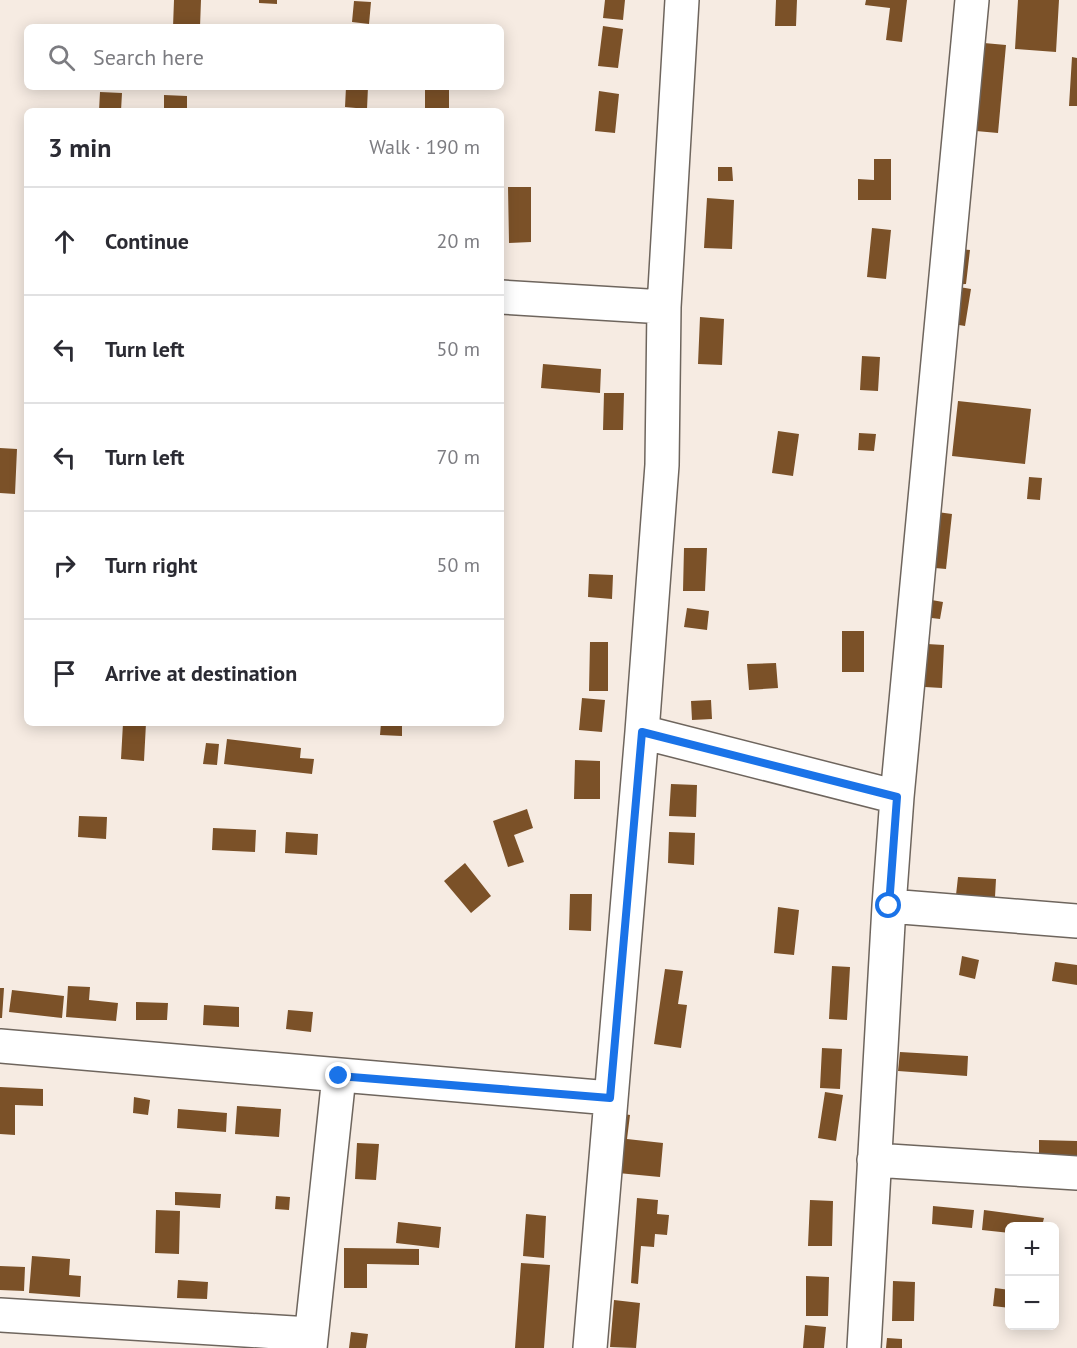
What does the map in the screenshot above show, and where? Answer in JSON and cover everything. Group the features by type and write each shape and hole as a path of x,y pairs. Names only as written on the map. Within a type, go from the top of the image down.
{"street":[{"path":"590,1348 662,465 663,307 682,0"},
{"path":"864,1348 897,797 972,0"},
{"path":"504,297 663,307"},
{"path":"642,732 897,797"},
{"path":"889,906 1077,921"},
{"path":"0,1046 610,1098"},
{"path":"0,1315 310,1341 339,1076"},
{"path":"874,1160 1077,1173"}],"building":[{"path":"174,0 201,0 200,24 173,24"},
{"path":"259,0 277,0 277,4 259,3"},
{"path":"605,0 625,0 623,20 603,18"},
{"path":"776,0 797,0 796,26 775,26"},
{"path":"866,0 907,0 902,42 886,40 890,8 865,5"},
{"path":"1018,0 1059,0 1056,52 1015,49"},
{"path":"354,1 371,2 369,24 352,22"},
{"path":"603,26 623,29 618,68 598,66"},
{"path":"984,43 1006,45 998,133 976,131"},
{"path":"1072,57 1077,58 1077,106 1069,106"},
{"path":"346,90 368,90 367,108 345,107"},
{"path":"425,90 449,90 449,108 425,108"},
{"path":"599,91 619,94 615,133 595,131"},
{"path":"100,92 122,93 121,108 99,108"},
{"path":"164,95 187,96 187,108 164,108"},
{"path":"874,159 891,159 891,200 858,200 858,179 874,180"},
{"path":"718,167 732,167 733,181 718,181"},
{"path":"508,187 531,187 531,242 509,243"},
{"path":"707,198 734,200 732,249 704,248"},
{"path":"872,228 891,230 886,279 867,277"},
{"path":"949,248 970,250 966,284 948,285"},
{"path":"948,285 971,289 965,326 941,322"},
{"path":"700,317 724,319 722,365 698,364"},
{"path":"862,356 880,357 878,391 860,390"},
{"path":"543,364 601,369 600,393 541,388"},
{"path":"604,393 624,393 623,430 603,430"},
{"path":"958,401 1031,409 1025,464 952,456"},
{"path":"778,431 799,434 793,476 772,473"},
{"path":"859,433 876,434 874,451 858,450"},
{"path":"0,448 17,449 15,494 0,493"},
{"path":"1029,477 1042,478 1040,500 1027,499"},
{"path":"930,511 952,514 946,569 924,567"},
{"path":"684,548 707,548 705,591 683,591"},
{"path":"589,574 613,575 612,599 588,597"},
{"path":"926,599 943,602 940,619 923,617"},
{"path":"687,608 709,611 707,630 684,627"},
{"path":"842,631 864,631 864,672 842,672"},
{"path":"590,642 608,642 608,691 589,691"},
{"path":"927,644 944,645 942,688 925,687"},
{"path":"776,663 778,688 749,690 747,664"},
{"path":"582,698 605,700 602,732 579,730"},
{"path":"711,700 712,719 692,720 691,701"},
{"path":"123,726 146,726 144,761 121,759"},
{"path":"381,726 402,726 402,736 380,735"},
{"path":"227,739 301,748 300,758 314,759 312,774 224,764"},
{"path":"206,743 219,744 217,765 203,764"},
{"path":"575,760 600,761 600,799 574,799"},
{"path":"671,784 697,785 696,817 669,816"},
{"path":"527,809 533,828 514,835 524,862 508,867 493,821"},
{"path":"79,816 107,817 106,839 78,837"},
{"path":"213,828 256,830 255,852 212,850"},
{"path":"286,832 318,834 317,855 285,853"},
{"path":"669,832 695,833 694,865 668,863"},
{"path":"465,863 491,896 471,913 444,881"},
{"path":"958,877 996,879 995,897 956,895"},
{"path":"570,894 592,894 591,931 569,930"},
{"path":"778,907 799,910 794,955 774,953"},
{"path":"962,956 979,960 975,979 959,975"},
{"path":"1055,962 1077,965 1077,985 1052,981"},
{"path":"832,966 850,967 847,1020 829,1019"},
{"path":"665,969 683,971 678,1004 687,1005 681,1048 654,1044"},
{"path":"68,986 90,987 89,1000 118,1003 116,1021 66,1017"},
{"path":"0,988 4,988 2,1018 0,1018"},
{"path":"12,990 64,996 62,1018 9,1012"},
{"path":"136,1002 168,1003 167,1020 136,1020"},
{"path":"204,1005 239,1007 239,1027 203,1025"},
{"path":"288,1010 313,1012 311,1032 286,1029"},
{"path":"822,1048 842,1049 840,1089 820,1088"},
{"path":"900,1052 968,1056 967,1076 898,1071"},
{"path":"0,1087 43,1089 43,1106 15,1105 15,1135 0,1134"},
{"path":"825,1092 843,1095 836,1141 818,1138"},
{"path":"134,1097 150,1100 148,1115 133,1113"},
{"path":"237,1106 281,1109 279,1137 235,1134"},
{"path":"178,1109 227,1113 226,1132 177,1128"},
{"path":"624,1114 630,1115 627,1139 663,1143 660,1177 618,1173"},
{"path":"1039,1140 1077,1141 1077,1157 1039,1156"},
{"path":"357,1143 379,1144 376,1180 355,1179"},
{"path":"175,1192 221,1194 220,1208 175,1205"},
{"path":"276,1196 290,1197 289,1210 275,1209"},
{"path":"637,1198 658,1200 657,1214 669,1215 667,1235 655,1234 654,1247 641,1246 638,1284 631,1283"},
{"path":"810,1200 833,1201 832,1246 808,1246"},
{"path":"933,1206 974,1210 972,1228 932,1224"},
{"path":"156,1210 180,1211 179,1254 155,1253"},
{"path":"984,1210 1044,1218 1043,1222 1005,1222 1005,1232 982,1230"},
{"path":"526,1214 546,1216 544,1258 523,1256"},
{"path":"398,1222 441,1227 439,1248 396,1243"},
{"path":"344,1248 419,1249 419,1265 367,1264 367,1288 344,1288"},
{"path":"32,1256 70,1259 69,1275 81,1276 80,1297 29,1293"},
{"path":"521,1263 550,1265 544,1348 515,1348"},
{"path":"0,1266 25,1267 24,1291 0,1290"},
{"path":"806,1276 829,1277 828,1316 806,1316"},
{"path":"178,1280 208,1282 207,1299 177,1298"},
{"path":"893,1281 915,1282 914,1321 892,1321"},
{"path":"995,1288 1005,1289 1005,1307 993,1306"},
{"path":"614,1300 640,1303 636,1348 610,1347"},
{"path":"805,1325 826,1327 824,1348 803,1348"},
{"path":"351,1332 368,1334 366,1348 349,1348"},
{"path":"887,1338 902,1339 902,1348 886,1348"}],"route":[{"path":"339,1076 610,1098 642,732 897,797 889,906"}]}
